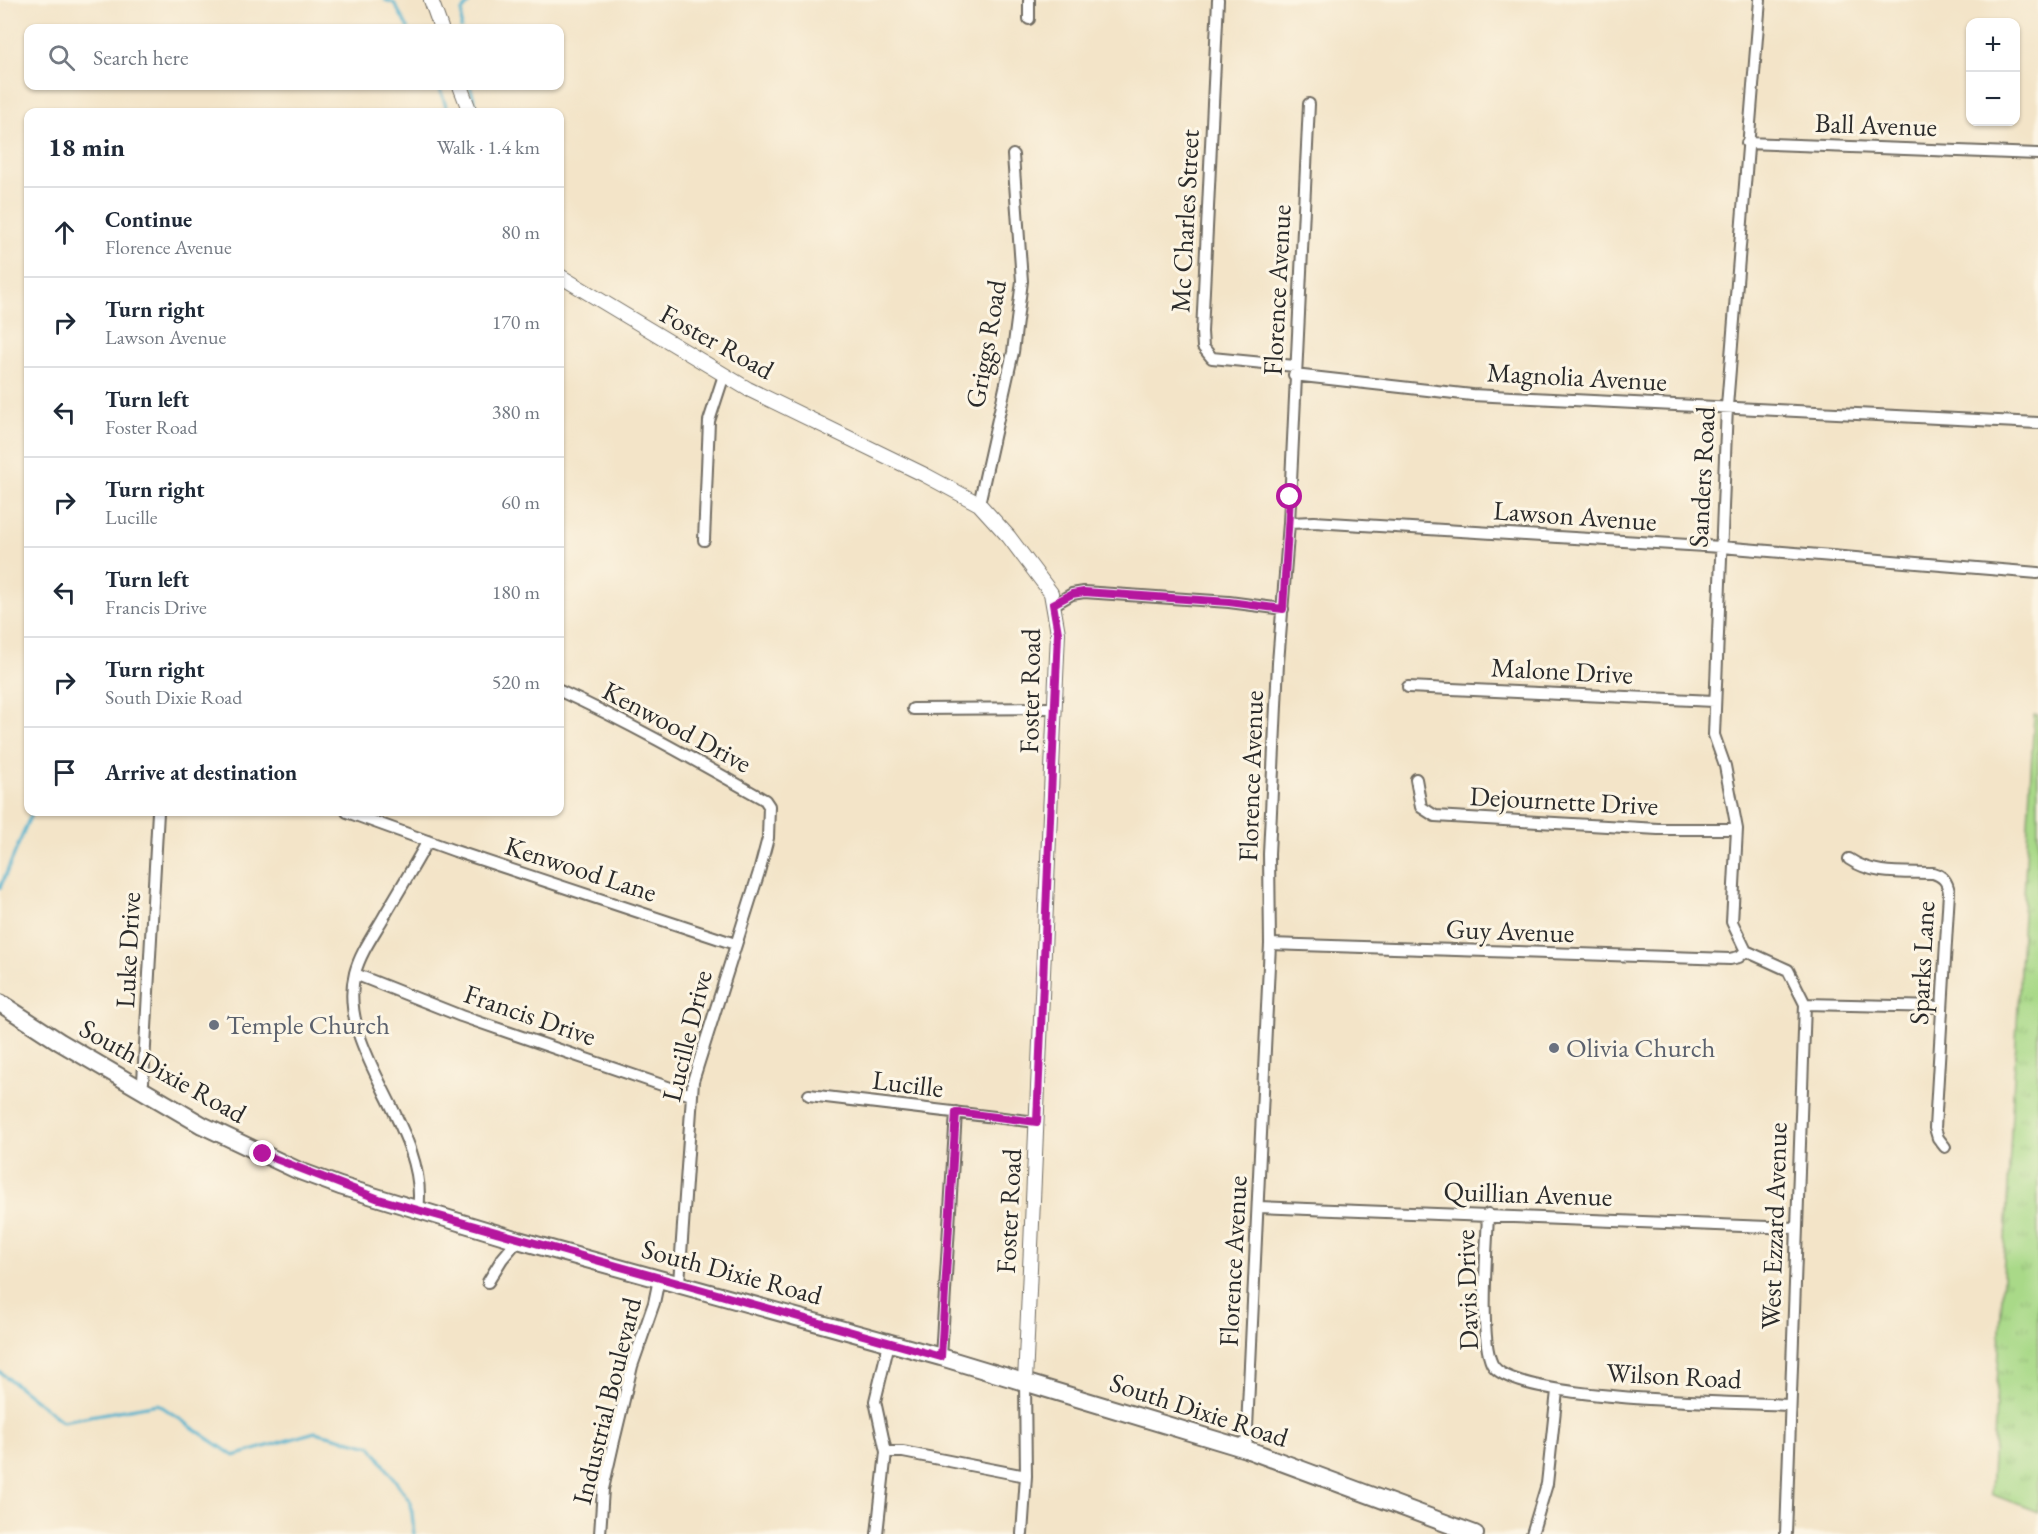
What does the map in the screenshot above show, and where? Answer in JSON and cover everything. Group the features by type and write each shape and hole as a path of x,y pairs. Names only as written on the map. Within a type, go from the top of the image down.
{"main road":[{"name":"South Dixie Road","path":"0,1003 140,1090 202,1125 297,1170 379,1199 518,1240 941,1357 1246,1449 1475,1534"}],"street":[{"path":"431,0 440,24"},
{"path":"1029,0 1029,19"},
{"name":"Mc Charles Street","path":"1218,0 1203,347 1212,358 1295,370"},
{"name":"Sanders Road","path":"1746,951 1732,922 1737,829 1725,766 1714,735 1714,701 1728,406 1760,0"},
{"path":"462,90 468,108"},
{"name":"Florence Avenue","path":"1246,1449 1270,944 1269,854 1289,523 1309,104"},
{"name":"Ball Avenue","path":"1748,143 2038,154"},
{"name":"Griggs Road","path":"979,504 1013,352 1022,281 1013,155"},
{"name":"Foster Road","path":"564,278 724,375 979,504 1009,537 1044,583 1053,604 1058,633 1025,1382"},
{"name":"Magnolia Avenue","path":"1295,370 1472,395 2038,423"},
{"path":"704,540 709,421 724,375"},
{"name":"Lawson Avenue","path":"1289,523 1314,522 1721,547 2038,573"},
{"path":"1053,604 1072,594 1084,592 1229,602 1283,609"},
{"name":"Malone Drive","path":"1408,687 1714,701"},
{"name":"Kenwood Drive","path":"564,693 598,708 710,769 765,800 769,806"},
{"path":"914,709 1055,708"},
{"name":"Dejournette Drive","path":"1416,779 1420,807 1435,816 1658,829 1737,829"},
{"name":"Lucille Drive","path":"679,1283 693,1081 759,872 768,838 769,806"},
{"name":"Luke Drive","path":"140,1090 143,1082 158,816"},
{"name":"Kenwood Lane","path":"358,816 735,944"},
{"path":"418,1210 421,1191 412,1153 355,1023 355,974 363,953 428,841"},
{"name":"Sparks Lane","path":"1849,859 1859,866 1875,871 1933,873 1941,876 1947,883 1949,892 1935,1128 1938,1138 1946,1147"},
{"name":"Guy Avenue","path":"1270,944 1708,959 1730,959 1739,957 1746,951"},
{"name":"West Ezzard Avenue","path":"1746,951 1788,970 1805,1004 1795,1227 1786,1534"},
{"name":"Francis Drive","path":"355,974 461,1016 692,1095"},
{"path":"1805,1004 1942,1007"},
{"name":"Lucille","path":"809,1095 1037,1122"},
{"path":"941,1357 956,1112"},
{"name":"Quillian Avenue","path":"1258,1208 1488,1214 1795,1227"},
{"name":"Davis Drive","path":"1488,1214 1485,1338 1493,1366 1505,1376 1557,1391"},
{"path":"488,1282 502,1259 518,1240"},
{"name":"Industrial Boulevard","path":"600,1534 603,1489 613,1444 632,1366 654,1303 658,1279"},
{"path":"877,1534 886,1452 875,1401 889,1343"},
{"path":"1022,1534 1026,1476 1025,1382"},
{"path":"1533,1534 1547,1484 1557,1391"},
{"name":"Wilson Road","path":"1557,1391 1790,1405"},
{"path":"886,1452 903,1452 1026,1476"}],"green space":[{"path":"2034,715 2038,715 2038,1512 1991,1494"}],"waterway":[{"path":"385,0 394,3 406,24"},
{"path":"461,24 462,11 472,0"},
{"path":"440,90 447,108"},
{"path":"471,90 477,108"},
{"path":"0,888 30,816"},
{"path":"0,1372 62,1421 158,1404 234,1456 315,1432 371,1446 411,1503 414,1534"}],"place":[{"name":"Temple Church","path":"214,1025"},
{"name":"Olivia Church","path":"1554,1048"}],"route":[{"path":"263,1154 297,1170 379,1199 518,1240 720,1294 941,1357 956,1112 1037,1122 1058,633 1053,604 1072,594 1084,592 1229,602 1283,609 1290,497"}]}
